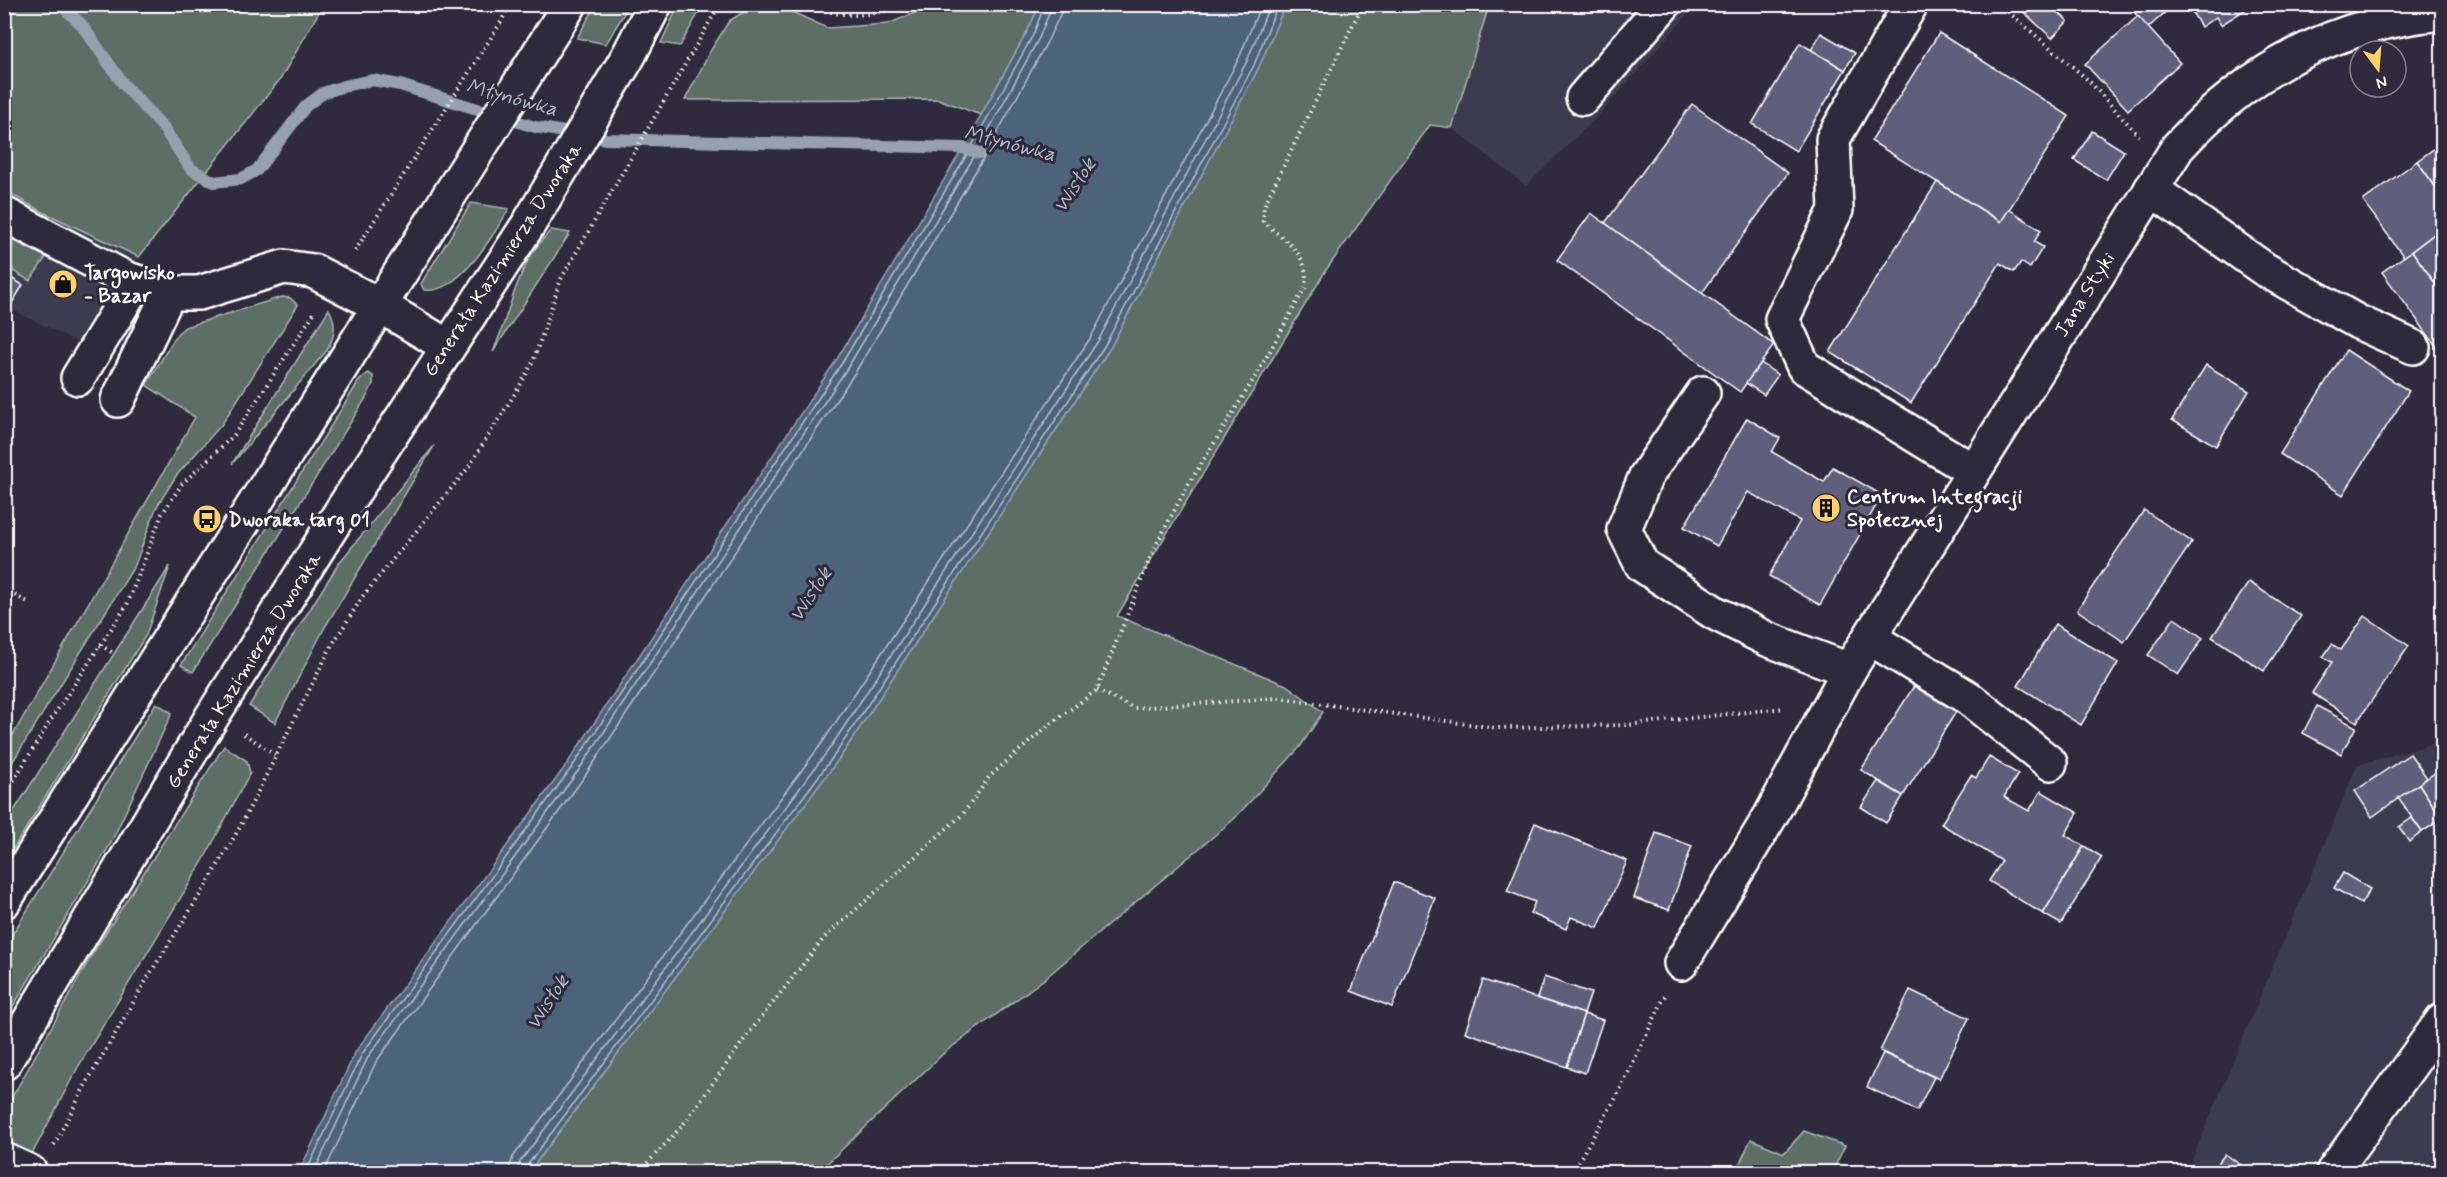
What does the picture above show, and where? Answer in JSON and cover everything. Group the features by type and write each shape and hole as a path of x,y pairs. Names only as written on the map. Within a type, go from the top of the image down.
{"main road":[{"path":"4,901 570,4"},
{"name":"Generała Kazimierza Dworaka","path":"4,1063 213,715 447,346 530,222 629,55 655,4"},
{"path":"1582,98 1664,4"},
{"path":"1911,4 1833,139 1836,210 1782,320 1804,367 1973,471"},
{"name":"Jana Styki","path":"1682,963 1771,815 1850,670 2178,147 2206,117 2241,89 2296,54 2328,39 2363,27 2415,16 2442,14"},
{"path":"2158,177 2264,269 2358,322 2413,347"},
{"path":"4,214 136,282 169,293 199,293 284,267 313,271 381,306 447,346"},
{"path":"78,378 136,282"},
{"path":"118,400 169,293"},
{"path":"1703,393 1646,476 1624,530 1641,565 1715,613 1767,639 1850,670"},
{"path":"1870,638 1967,697 2050,763"},
{"path":"2333,1173 2442,1021"},
{"path":"4,1160 40,1163"}],"path":[{"path":"4,796 127,605 162,514 182,484 234,435 399,184 510,4"},
{"path":"40,1163 145,982 240,827 332,645 348,618 456,484 519,387 533,362 561,279 688,63 720,4"},
{"path":"717,10 727,4"},
{"path":"808,4 836,14 860,16 884,13 903,4"},
{"path":"639,1173 683,1125 746,1037 824,938 963,814 990,776 1049,725 1097,690 1158,541 1185,490 1257,374 1306,286 1307,274 1303,258 1263,221 1264,206 1363,4"},
{"path":"1999,4 2088,80 2158,177"},
{"path":"4,590 30,603"},
{"path":"1097,690 1133,708 1279,698 1497,728 1627,725 1763,712 1832,700"},
{"path":"242,733 276,755"},
{"path":"1572,1173 1617,1096 1682,963"}],"shaded area":[{"path":"1489,5 1696,5 1600,114 1526,186 1452,128"},
{"name":"Targowisko - Bazar","path":"5,191 43,212 139,257 83,345 15,311 5,327"},
{"path":"2442,741 2442,1172 2187,1172 2357,765"}],"green space":[{"path":"679,4 703,5 680,46 661,43"},
{"path":"4,5 323,5 281,78 139,257 43,212 5,191"},
{"path":"596,5 629,5 606,44 577,38"},
{"path":"934,5 1040,5 981,115 938,99 685,100 729,21 750,8 788,10 827,28 888,24"},
{"path":"1285,5 1489,5 1452,128 1430,125 1326,270 1117,616 1286,685 1323,712 1300,747 1234,819 1043,980 945,1052 818,1172 529,1172 841,756 1110,348 1259,67"},
{"path":"471,203 509,209 485,247 462,273 450,283 437,289 424,290 421,284"},
{"path":"551,230 570,233 493,352 526,264"},
{"path":"4,236 46,257 30,281 5,266"},
{"path":"282,297 290,298 298,305 222,424 176,476 156,508 135,565 5,774 5,749 195,417 146,385 177,334 185,327"},
{"path":"329,309 334,330 327,350 232,464"},
{"path":"368,373 373,376 373,384 366,398 193,672 181,665 359,381"},
{"path":"434,446 325,627 275,723 249,706 339,563"},
{"path":"170,566 146,635 5,862 5,825"},
{"path":"156,703 172,713 111,843 5,1020 5,946"},
{"path":"224,746 247,761 250,773 203,861 78,1067 31,1156 17,1148 8,1138 4,1125 6,1108 93,953"},
{"path":"1804,1131 1845,1146 1832,1172 1736,1172 1751,1139 1784,1153"}],"water":[{"name":"Wisłok","path":"1040,5 1285,5 1259,67 1110,348 841,756 529,1172 299,1172 356,1051 567,764 837,359 963,148"}],"building":[{"path":"2015,4 2049,4 2068,21 2052,38"},
{"path":"2127,4 2172,4 2173,5 2148,28"},
{"path":"2187,4 2254,4 2221,25 2216,17 2201,27"},
{"path":"2138,16 2180,63 2128,110 2085,64"},
{"path":"1821,33 1855,53 1845,70 1811,50"},
{"path":"1939,33 2069,116 2001,222 1871,141"},
{"path":"1800,43 1845,70 1796,151 1752,124"},
{"path":"1692,104 1788,173 1702,293 1605,223"},
{"path":"2092,131 2124,151 2106,180 2074,160"},
{"path":"2442,143 2442,196 2417,161"},
{"path":"2417,161 2442,196 2442,228 2404,257 2363,201"},
{"path":"1937,182 2001,222 2009,209 2041,230 2034,242 2043,247 2030,268 2021,262 2014,272 2000,263 1911,403 1830,352"},
{"path":"1591,213 1774,345 1740,392 1557,260"},
{"path":"2442,228 2442,293 2412,251"},
{"path":"2412,251 2442,293 2442,354 2382,272"},
{"path":"4,274 23,285 5,315 4,315"},
{"path":"2346,350 2409,391 2343,495 2280,454"},
{"path":"1761,363 1778,375 1764,395 1746,383"},
{"path":"2206,365 2249,391 2216,446 2172,420"},
{"name":"Centrum Integracji Społecznej","path":"1747,418 1780,438 1772,452 1824,482 1833,467 1882,495 1820,605 1769,576 1800,521 1748,492 1717,546 1684,527"},
{"path":"2144,510 2192,542 2124,642 2077,610"},
{"path":"2249,582 2301,616 2264,671 2212,637"},
{"path":"2365,616 2409,646 2357,722 2312,693 2332,662 2323,657 2332,644 2341,650"},
{"path":"2174,618 2203,638 2178,675 2148,655"},
{"path":"2055,624 2118,663 2081,725 2018,686"},
{"path":"1919,678 1961,704 1903,796 1861,770"},
{"path":"2317,706 2356,727 2341,754 2303,733"},
{"path":"2410,754 2427,778 2372,817 2355,791"},
{"path":"1989,757 2018,774 2004,797 2029,811 2041,791 2078,813 2065,835 2084,846 2043,914 1989,881 2002,861 1941,824 1971,775 1976,778"},
{"path":"2442,768 2442,819 2419,784"},
{"path":"1878,781 1903,796 1886,823 1861,807"},
{"path":"2419,784 2442,819 2422,832 2398,798"},
{"path":"2412,818 2422,832 2409,842 2399,827"},
{"path":"1535,823 1627,861 1598,928 1571,917 1566,929 1530,913 1535,902 1507,891"},
{"path":"1656,833 1692,846 1669,910 1634,898"},
{"path":"2084,846 2102,857 2061,924 2043,914"},
{"path":"2343,873 2370,889 2361,904 2334,888"},
{"path":"1394,882 1435,898 1392,1007 1351,991"},
{"path":"1544,977 1591,993 1584,1014 1537,998"},
{"path":"1483,980 1584,1014 1567,1067 1465,1032"},
{"path":"1910,990 1969,1018 1939,1079 1880,1051"},
{"path":"1584,1014 1603,1020 1585,1073 1567,1067"},
{"path":"1883,1053 1934,1077 1917,1111 1867,1087"},
{"path":"2225,1154 2251,1172 2211,1172"}],"waterway":[{"name":"Młynówka","path":"56,4 63,7 81,24 124,85 162,126 191,169 214,182 241,179 257,170 306,106 323,93 372,80 400,85 535,127 606,139 963,148 979,153"}],"place":[{"name":"Targowisko - Bazar","path":"63,284"},
{"name":"Centrum Integracji Społecznej","path":"1826,508"},
{"name":"Dworaka targ 01","path":"207,519"}]}
